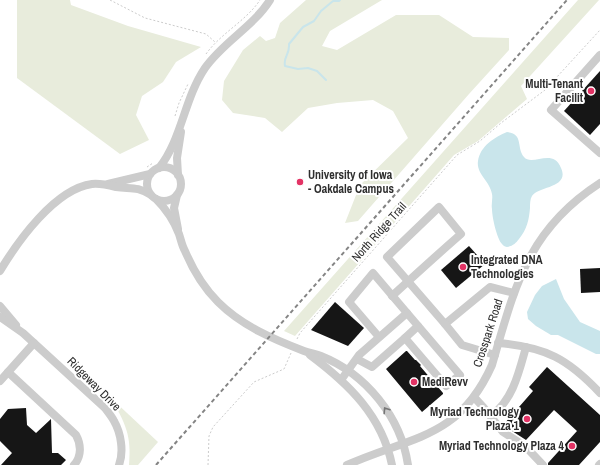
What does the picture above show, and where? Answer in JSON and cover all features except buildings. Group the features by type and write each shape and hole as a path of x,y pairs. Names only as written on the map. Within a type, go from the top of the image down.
{"street":[{"path":"107,185 150,174 159,168 168,156 189,100 204,69 225,45 256,19 270,0"},
{"path":"599,149 551,110 600,55"},
{"path":"179,234 174,208 177,194 181,186 176,158 182,121"},
{"path":"159,168 170,168 178,175"},
{"path":"150,174 147,185 154,197 166,210 179,234 191,264 207,290 227,311 251,328 305,352 341,380 354,393 374,418 389,449 392,465"},
{"name":"Crosspark Road","path":"347,465 424,437 461,412 474,397 486,378 495,355 519,278 528,259 545,232 574,202 600,183"},
{"path":"0,271 12,251 51,204 75,189 91,184 137,188 154,197 166,201 177,194"},
{"path":"392,296 408,281 461,234 438,207 388,257 408,281 445,324 462,345 495,355"},
{"path":"0,260 12,251"},
{"path":"379,338 349,302 373,273 460,375 446,386 405,338"},
{"path":"445,324 490,287 514,293"},
{"name":"Ridgeway Drive","path":"0,306 23,333 105,408 114,421 119,433 121,449 119,465"},
{"path":"341,380 357,358 407,313"},
{"name":"Ridgeway Drive","path":"0,317 23,333"},
{"path":"357,358 372,367 418,326"},
{"path":"0,381 34,343"},
{"path":"498,343 539,350 568,363 583,375 600,393"},
{"path":"491,416 497,411 510,393 520,368 526,347"},
{"path":"305,352 320,356 347,371 371,390 388,412 404,445 408,465"},
{"path":"8,372 76,435 80,443 80,452 78,460 74,465"},
{"path":"474,397 491,416 502,432 525,446 543,465"}],"path":[{"path":"110,0 145,18 206,34 216,42"},
{"name":"North Ridge Trail","path":"208,465 209,436 213,427 254,382 284,369 300,333 414,206 445,168 457,155 480,141 545,90 600,30"}],"green space":[{"path":"17,0 70,0 71,5 128,26 201,47 176,62 163,82 142,96 136,115 149,140 120,154 17,78"},
{"path":"306,0 382,0 330,31 322,46 337,50 396,15 439,15 473,37 509,38 509,50 358,221 345,223 360,185 408,138 393,111 373,100 337,103 308,108 282,132 265,118 233,113 222,100 224,81 243,50 260,36 266,41 275,38 280,23"},
{"path":"578,0 599,0 521,86 527,99 478,141 454,155 295,336 284,331"},
{"path":"111,398 158,442 138,465 129,465 129,445 124,422"}],"water":[{"path":"507,132 516,135 524,157 532,160 548,158 553,159 561,168 563,175 558,183 541,190 532,196 530,200 530,212 526,228 515,243 507,247 502,245 497,233 492,213 491,189 479,170 478,161 482,151 493,139"},
{"path":"556,279 564,299 580,322 600,331 600,354 596,354 558,335 551,335 528,319 527,312 535,295 542,286"}],"waterway":[{"path":"326,80 317,71 308,68 298,69 285,66 285,60 289,51 289,44 303,27 314,21 321,11 333,1 340,0"}],"railway":[{"path":"156,465 567,0"}],"place":[{"name":"Multi-Tenant Facilit","path":"591,91"},
{"name":"University of Iowa - Oakdale Campus","path":"300,182"},
{"name":"Integrated DNA Technologies","path":"463,267"},
{"name":"MediRevv","path":"414,382"},
{"name":"Myriad Technology Plaza 1","path":"527,419"},
{"name":"Myriad Technology Plaza 4","path":"572,446"}]}
